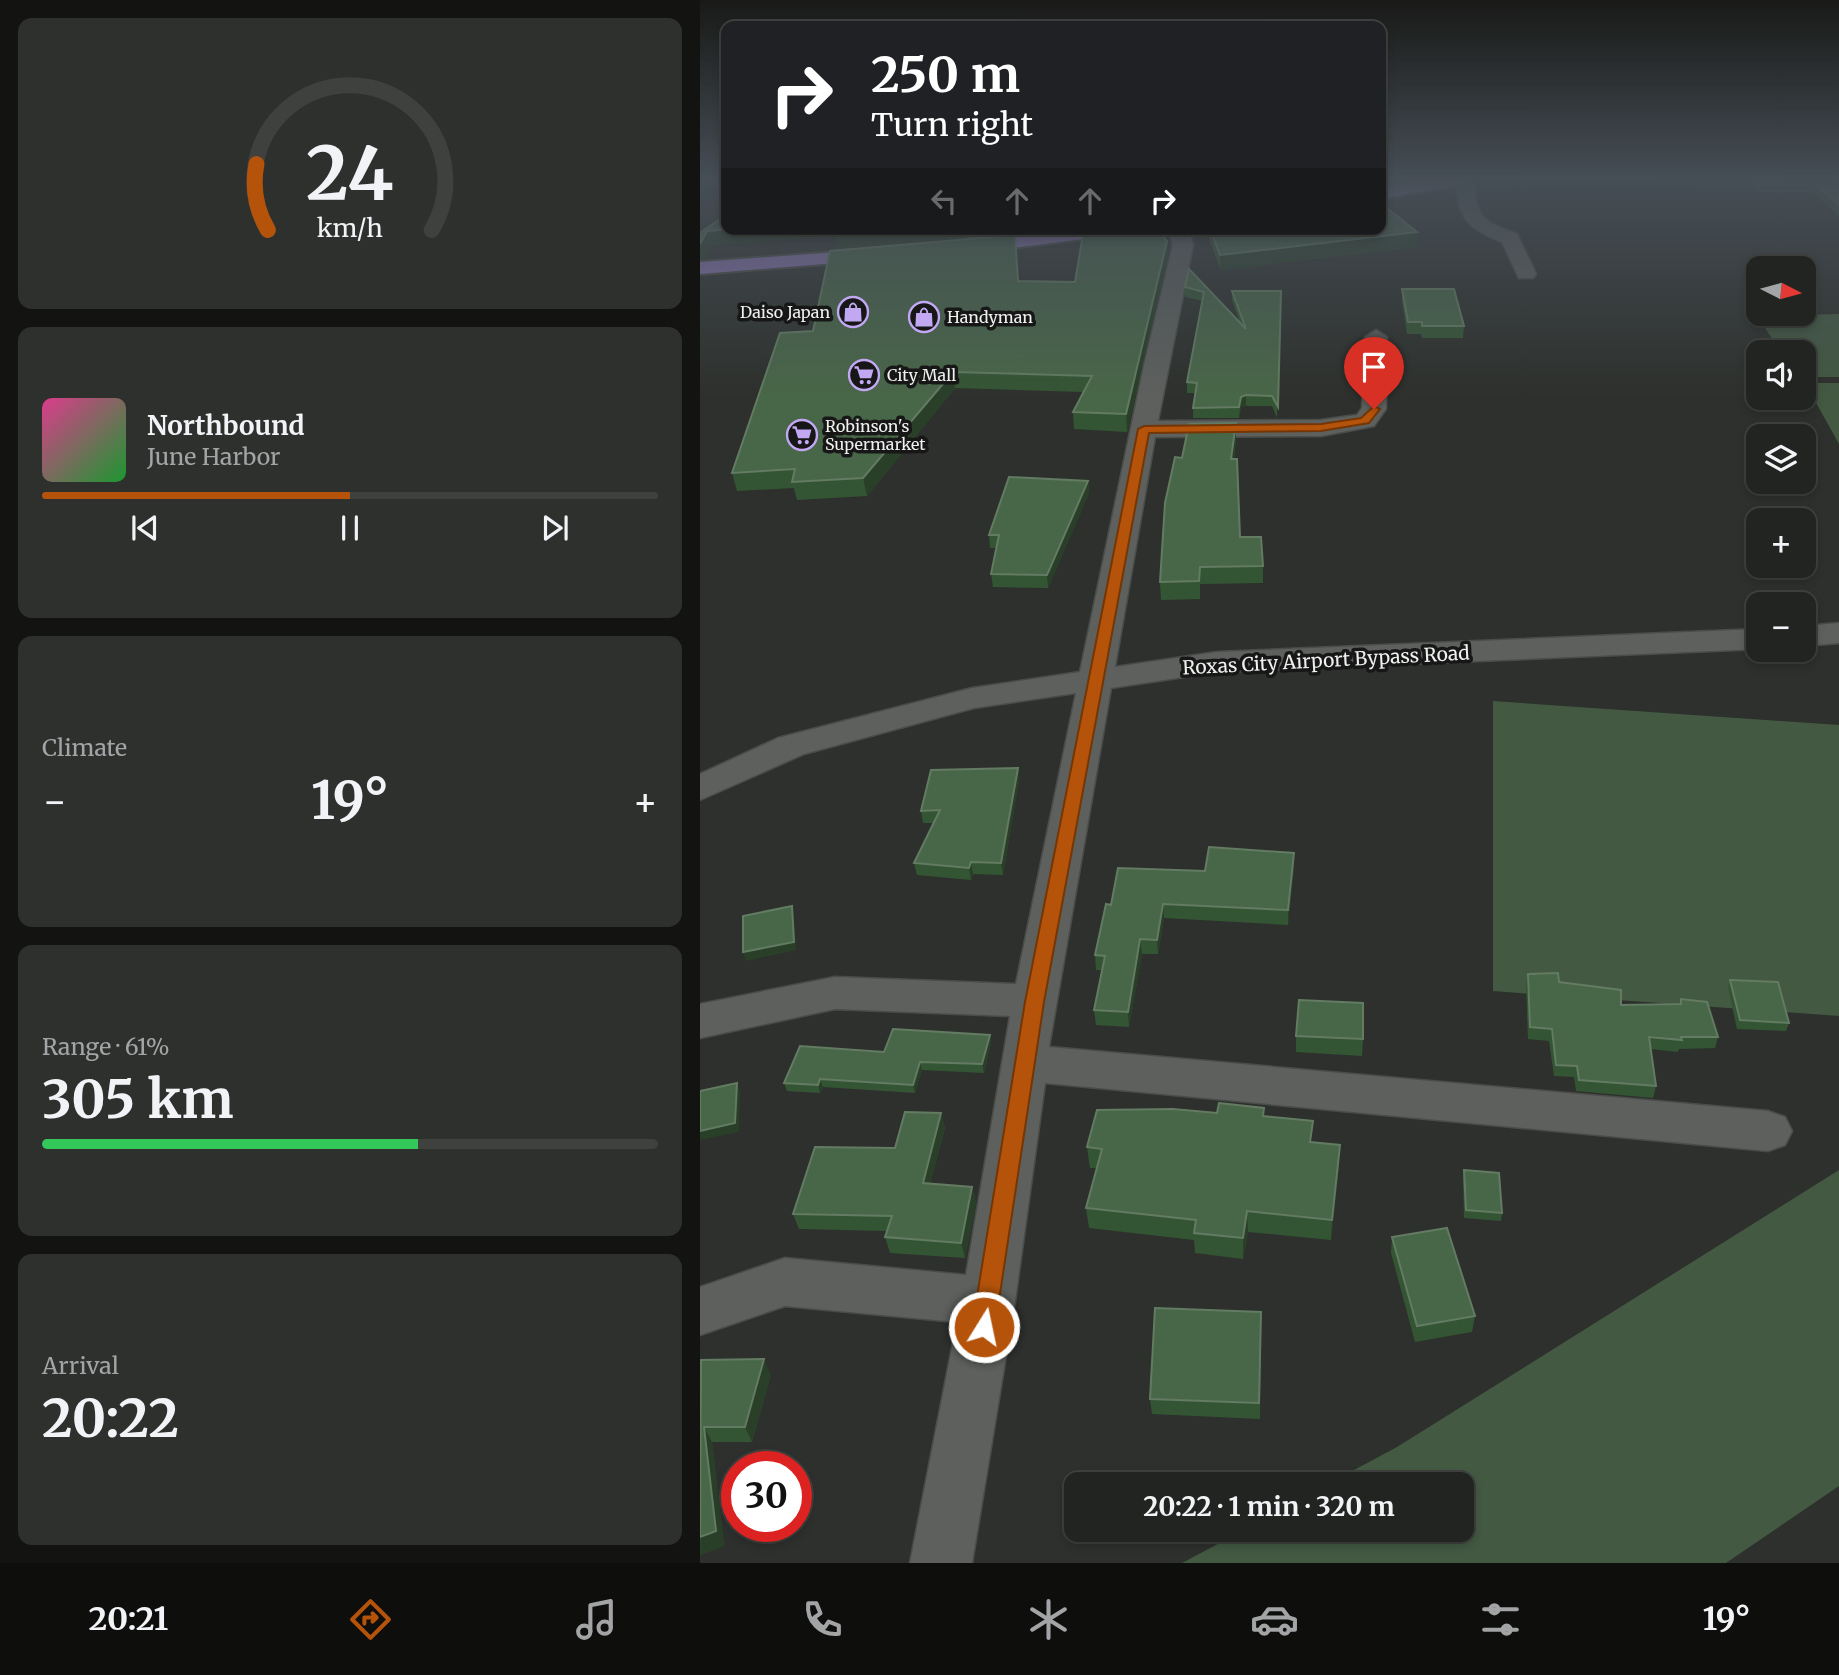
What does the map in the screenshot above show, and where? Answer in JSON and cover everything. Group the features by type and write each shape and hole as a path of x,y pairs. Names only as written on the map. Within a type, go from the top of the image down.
{"highway":[{"path":"700,257 831,251"},
{"path":"700,268 866,251"}],"street":[{"path":"940,1563 988,1301 1034,1002 1144,429 1182,251"},
{"path":"1516,251 1526,274"},
{"path":"1144,429 1321,428 1365,421 1374,409 1376,337"},
{"path":"1816,635 1839,633"},
{"name":"Roxas City Airport Bypass Road","path":"700,788 791,746 972,698 1217,662 1746,640"},
{"path":"700,1021 835,993 1034,1002"},
{"path":"1026,1063 1768,1131"},
{"path":"700,1311 785,1282 988,1301"}],"green space":[{"path":"1839,314 1839,377 1816,377 1816,340 1773,340 1764,326 1816,326 1816,315"},
{"path":"1816,383 1839,383 1839,444 1816,403"},
{"path":"1493,701 1839,725 1839,1016 1493,991"},
{"path":"1839,1170 1839,1486 1726,1563 1182,1563 1221,1542 1474,1542 1474,1472 1350,1472 1397,1447"}],"building":[{"path":"830,251 1016,251 1018,281 1075,282 1080,251 1165,251 1126,414 1073,412 1092,376 953,372 863,478 792,482 795,469 732,473 780,333 813,331"},
{"path":"1218,251 1255,251 1220,255"},
{"path":"1189,269 1246,329 1232,291 1281,291 1278,407 1272,396 1246,395 1241,397 1239,407 1193,408 1197,383 1187,382 1204,292 1185,287"},
{"path":"1402,289 1454,289 1464,326 1422,326 1422,322 1408,322"},
{"path":"1236,423 1231,459 1237,459 1240,537 1261,537 1263,566 1200,567 1199,581 1160,582 1165,503 1175,457 1182,458 1189,424"},
{"path":"1009,477 1088,481 1047,575 991,574 999,535 989,535"},
{"path":"1018,768 1001,863 971,862 969,868 914,863 940,810 921,811 931,770"},
{"path":"1209,847 1294,853 1288,910 1163,904 1157,940 1140,939 1128,1012 1094,1010 1105,956 1095,955 1106,904 1111,905 1118,868 1205,871"},
{"path":"792,906 794,942 743,952 743,916"},
{"path":"1558,973 1559,982 1621,990 1621,1005 1681,1004 1681,999 1707,1002 1718,1037 1681,1037 1682,1040 1649,1037 1656,1086 1579,1080 1577,1066 1556,1065 1552,1029 1530,1027 1528,974"},
{"path":"1730,980 1778,982 1789,1023 1740,1020"},
{"path":"1299,1000 1363,1003 1363,1039 1296,1036"},
{"path":"893,1029 990,1035 982,1064 920,1062 913,1085 820,1079 818,1085 784,1083 800,1046 884,1052"},
{"path":"737,1083 735,1123 700,1131 700,1091"},
{"path":"1219,1103 1264,1108 1263,1116 1313,1121 1310,1142 1340,1145 1332,1220 1247,1211 1243,1238 1194,1233 1196,1220 1086,1208 1102,1149 1087,1147 1097,1110 1173,1109 1217,1113"},
{"path":"905,1112 941,1113 923,1183 972,1187 961,1243 885,1237 892,1216 793,1214 815,1147 895,1148"},
{"path":"1464,1170 1499,1173 1502,1213 1466,1210"},
{"path":"1447,1228 1475,1316 1417,1326 1392,1237"},
{"path":"1155,1308 1261,1312 1259,1403 1150,1399"},
{"path":"764,1359 745,1427 704,1427 716,1531 700,1537 701,1360"}],"place":[{"name":"Daiso Japan","path":"853,312"},
{"name":"Handyman","path":"924,317"},
{"name":"City Mall","path":"864,375"},
{"name":"Robinson's Supermarket","path":"802,435"}],"route":[{"path":"984,1327 1034,1002 1144,429 1321,428 1365,421 1374,409"}]}
